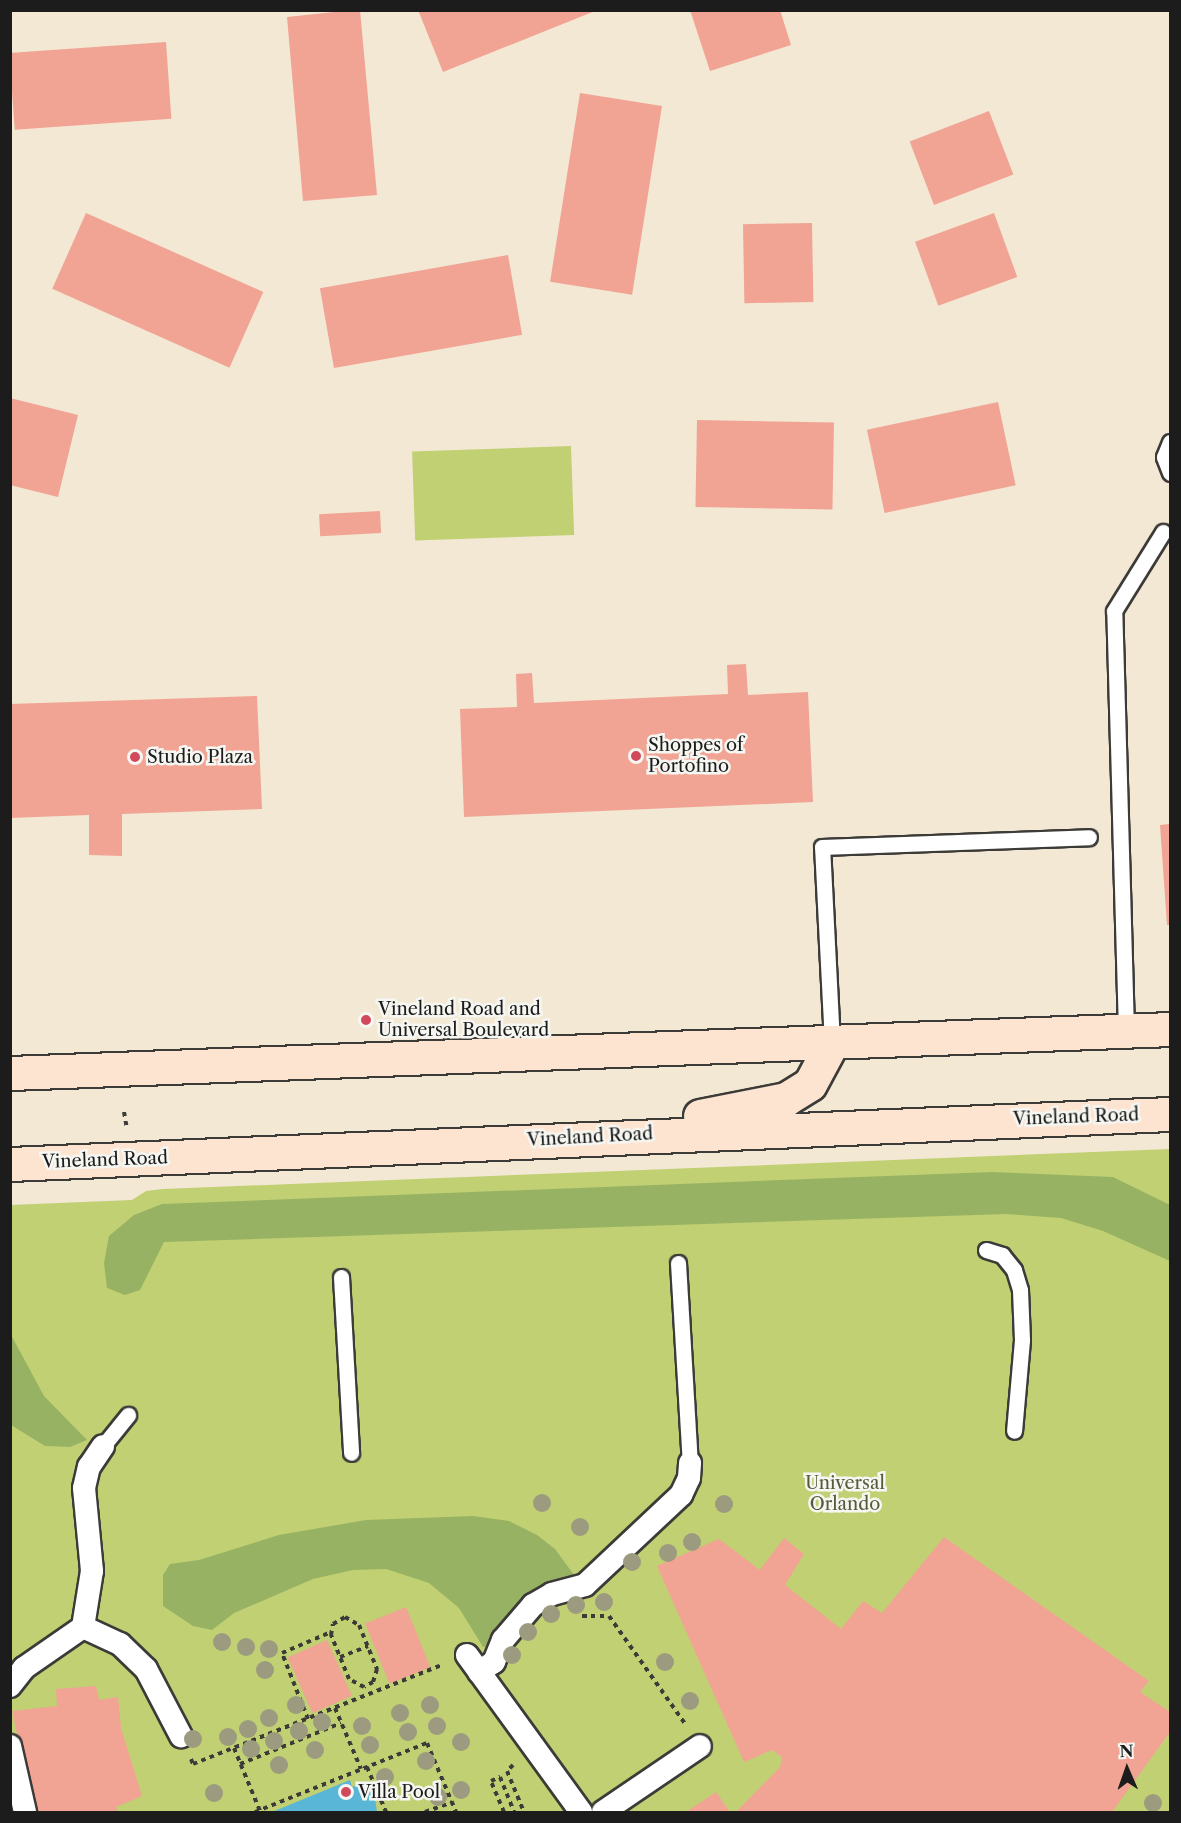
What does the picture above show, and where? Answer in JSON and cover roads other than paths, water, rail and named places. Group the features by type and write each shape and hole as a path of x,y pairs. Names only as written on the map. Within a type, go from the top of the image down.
{"main road":[{"path":"10,1073 1170,1029"},
{"path":"598,1136 786,1099 810,1084 832,1043"},
{"name":"Vineland Road","path":"10,1164 598,1136 1170,1114"}],"street":[{"path":"10,1686 24,1668 83,1628 92,1571 84,1488 89,1467 103,1446"},
{"path":"581,1812 473,1663 494,1662 510,1630 533,1605 552,1594 585,1585 681,1495 689,1478 690,1463"},
{"path":"83,1628 120,1644 146,1669 181,1736"},
{"path":"10,1746 25,1812"},
{"path":"603,1812 700,1746"}],"lane":[{"path":"1170,442 1164,457 1170,473"},
{"path":"1126,1031 1114,611 1163,532"},
{"path":"832,1043 822,847 1089,837"},
{"path":"986,1250 1002,1255 1014,1270 1020,1290 1022,1340 1014,1431"},
{"path":"678,1263 690,1463"},
{"path":"341,1276 351,1453"},
{"path":"103,1446 128,1415"}],"water":[{"name":"Villa Pool","path":"350,1780 352,1787 364,1782 375,1798 377,1812 272,1812"}],"place":[{"name":"Shoppes of Portofino","path":"636,756"},
{"name":"Studio Plaza","path":"135,757"},
{"name":"Vineland Road and Universal Boulevard","path":"366,1020"},
{"name":"Villa Pool","path":"346,1792"}],"park label":[{"name":"Universal Orlando","path":"845,1494"}]}
